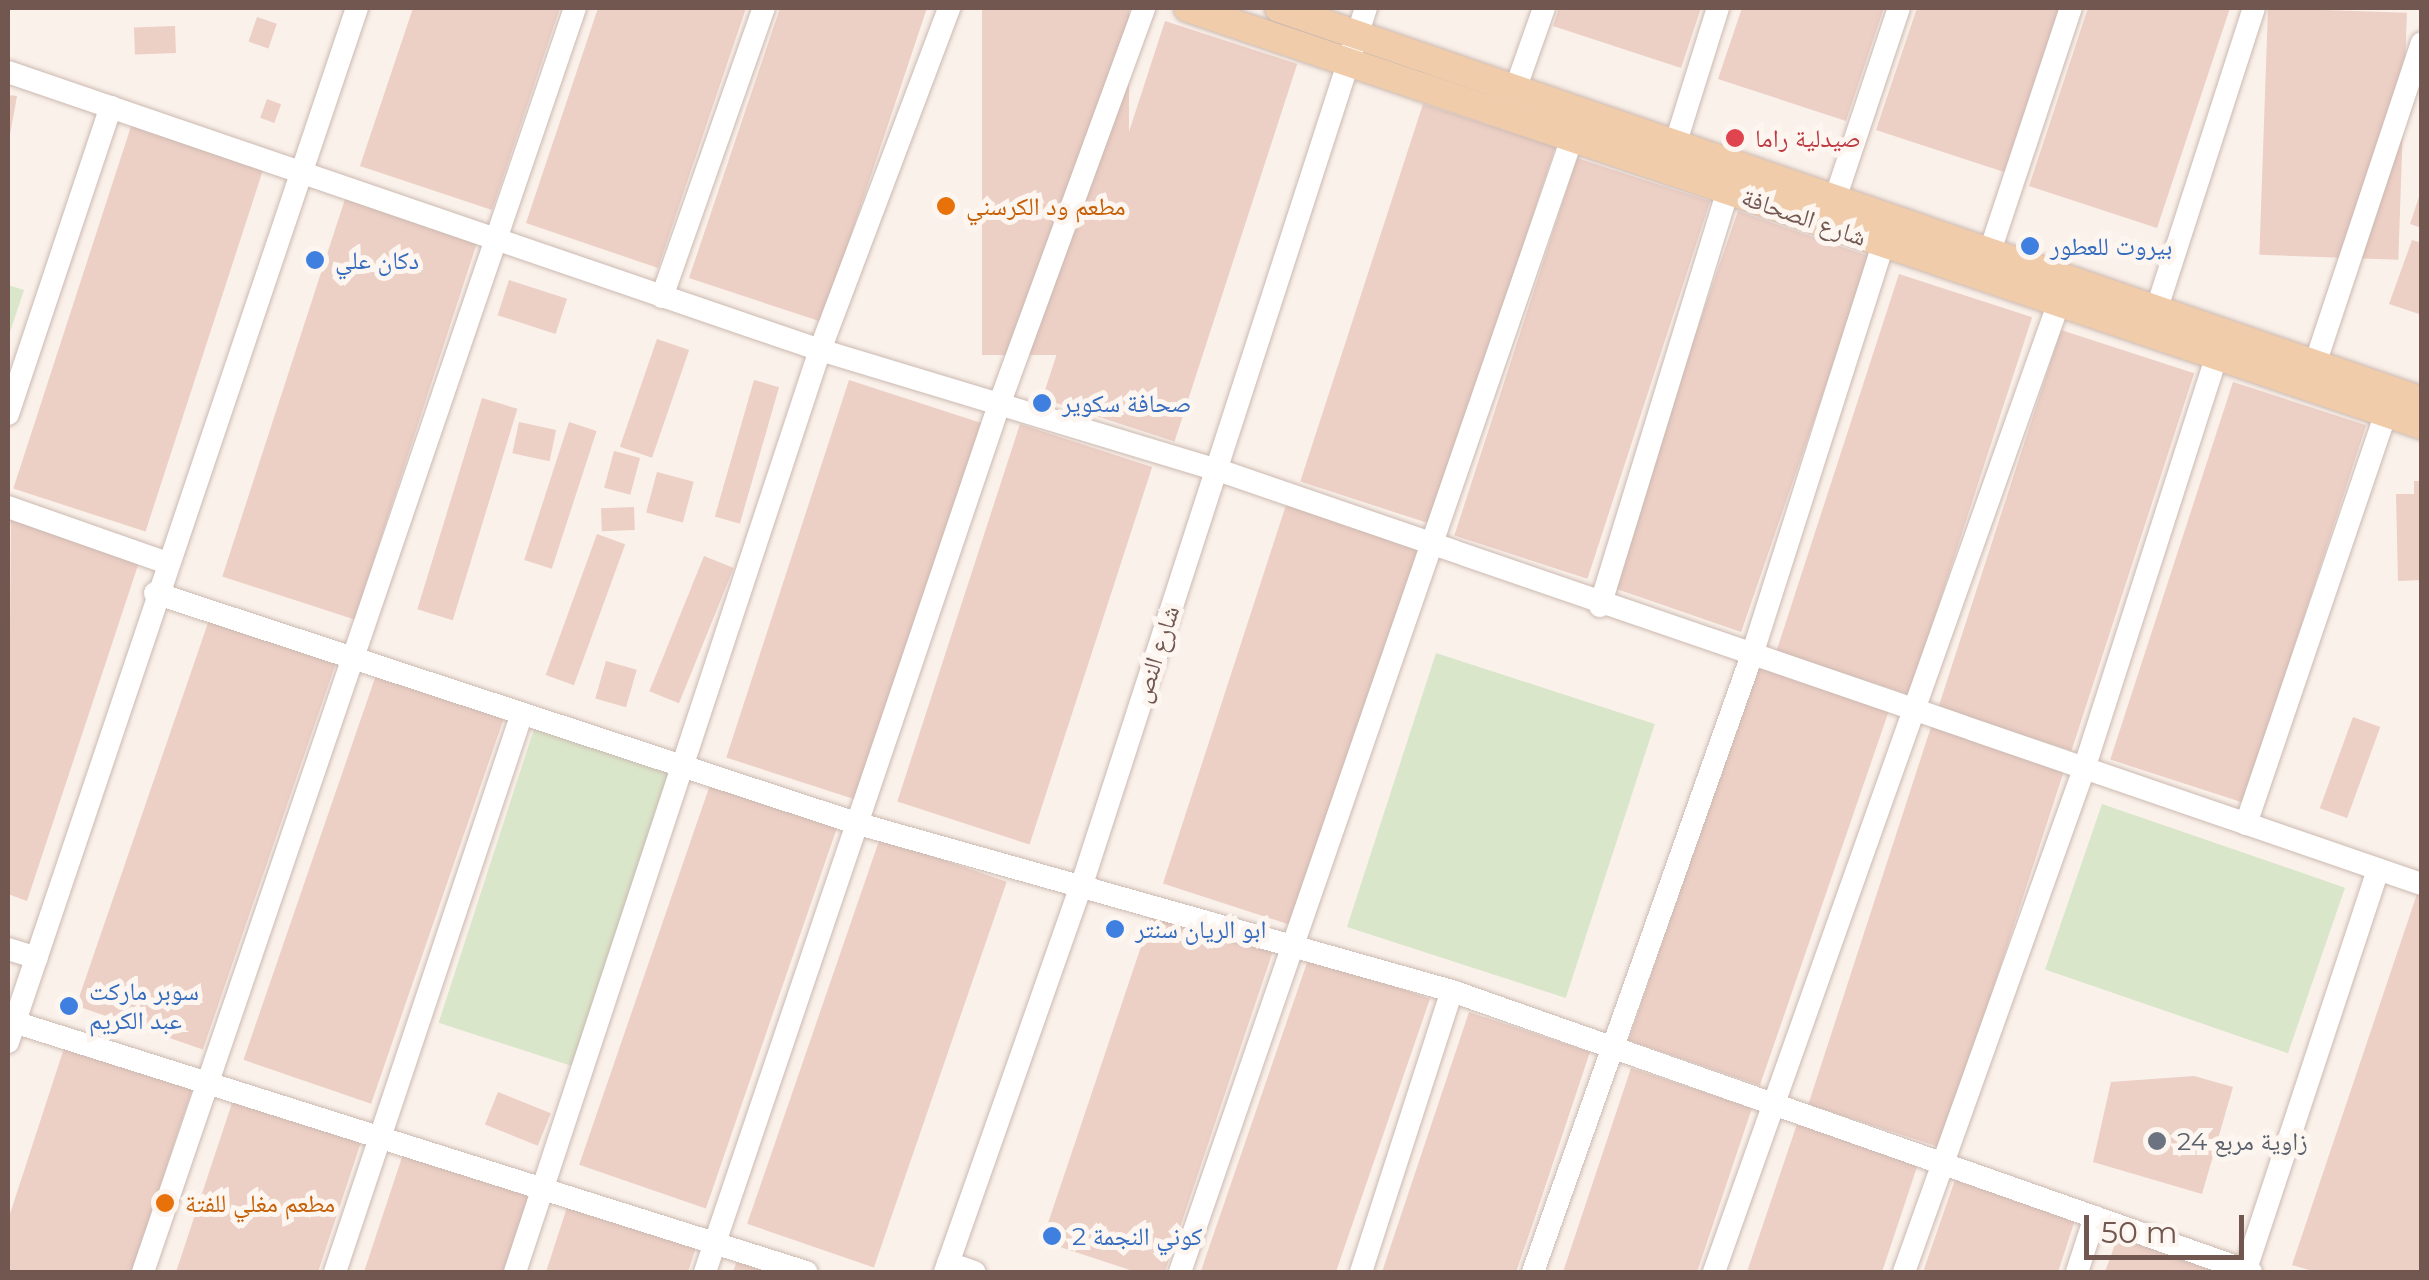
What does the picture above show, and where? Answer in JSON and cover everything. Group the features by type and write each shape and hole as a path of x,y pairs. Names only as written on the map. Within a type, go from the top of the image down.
{"main road":[{"name":"شارع الصحافة","path":"1188,8 2422,425"},
{"name":"شارع الصحافة","path":"1279,8 1363,20 1516,90 2422,401"}],"street":[{"path":"357,8 164,562 11,1032 210,1079 544,1184 806,1272"},
{"path":"143,1272 576,8"},
{"path":"662,298 764,8"},
{"path":"515,1272 820,350 948,8"},
{"path":"705,1272 998,405 1144,8"},
{"path":"1516,90 1544,8"},
{"path":"1675,145 1718,8"},
{"path":"1835,199 1898,8"},
{"path":"1990,251 2071,8"},
{"path":"2156,308 2254,8"},
{"name":"شارع النص","path":"946,1268 1083,880 1363,20"},
{"path":"2315,364 2422,43"},
{"path":"8,72 820,350 1218,470 1600,606 2422,884"},
{"path":"8,414 111,107"},
{"path":"1180,1272 1572,138"},
{"path":"1600,606 1728,191"},
{"path":"1533,1272 1752,655 1884,245"},
{"path":"1714,1272 1768,1109 1916,712 2059,302"},
{"path":"1904,1272 2084,769 2216,358"},
{"path":"2246,824 2386,414"},
{"path":"8,508 164,562"},
{"path":"155,592 859,824 1083,880 1452,991 1612,1047 1768,1109 2095,1217 2247,1272 2378,869"},
{"path":"334,1272 522,712"},
{"path":"8,949 36,958"},
{"path":"1362,1272 1452,991"},
{"path":"2077,1272 2095,1217"},
{"path":"946,1268 974,1272"}],"green space":[{"path":"8,285 24,290 8,338"},
{"path":"1436,653 1655,724 1566,998 1347,927"},
{"path":"535,726 673,771 576,1068 439,1023"},
{"path":"2102,804 2345,888 2288,1053 2045,969"}],"building":[{"path":"413,8 560,8 492,210 360,166"},
{"path":"598,8 746,8 658,268 526,223"},
{"path":"780,8 927,8 822,322 689,278"},
{"path":"982,8 1129,8 1129,355 982,355"},
{"path":"1559,8 1701,8 1681,68 1553,26"},
{"path":"1742,8 1884,8 1846,121 1718,79"},
{"path":"1917,8 2059,8 2004,172 1876,130"},
{"path":"2088,8 2230,8 2157,228 2029,186"},
{"path":"2268,8 2407,13 2398,260 2259,255"},
{"path":"257,17 277,24 268,48 249,42"},
{"path":"1165,21 1297,64 1175,442 1042,399"},
{"path":"175,26 176,53 135,54 134,27"},
{"path":"8,95 17,96 9,140 8,140"},
{"path":"267,99 281,104 274,123 260,118"},
{"path":"1423,104 1555,147 1433,525 1300,482"},
{"path":"136,111 268,154 146,532 13,489"},
{"path":"1577,158 1710,201 1587,579 1454,536"},
{"path":"2422,191 2422,228 2410,224"},
{"path":"345,199 477,242 355,620 222,577"},
{"path":"1738,211 1870,257 1741,632 1609,586"},
{"path":"2412,240 2422,243 2422,315 2389,304"},
{"path":"1899,274 2032,317 1909,695 1776,652"},
{"path":"509,280 567,299 556,334 498,315"},
{"path":"2061,330 2194,373 2071,751 1938,708"},
{"path":"657,339 689,350 652,458 620,447"},
{"path":"754,380 779,387 740,524 715,516"},
{"path":"849,380 981,423 859,801 726,758"},
{"path":"2233,382 2366,425 2243,803 2110,760"},
{"path":"482,398 517,409 453,620 417,609"},
{"path":"519,422 556,430 550,461 512,453"},
{"path":"569,422 597,431 552,569 524,560"},
{"path":"1020,424 1152,467 1030,845 897,802"},
{"path":"614,451 640,458 630,495 604,488"},
{"path":"657,472 694,482 683,522 646,513"},
{"path":"2414,481 2422,481 2422,580 2398,581 2396,494 2414,494"},
{"path":"1286,505 1418,548 1295,926 1163,884"},
{"path":"634,507 635,530 602,531 601,508"},
{"path":"11,514 140,559 27,901 8,894"},
{"path":"597,534 625,544 574,685 546,675"},
{"path":"704,556 734,568 679,703 649,691"},
{"path":"209,620 336,664 203,1049 76,1006"},
{"path":"606,661 637,670 626,707 595,698"},
{"path":"1758,664 1889,709 1760,1086 1628,1040"},
{"path":"376,675 504,719 371,1104 243,1060"},
{"path":"2353,717 2380,727 2347,818 2320,808"},
{"path":"1931,727 2064,770 1941,1148 1808,1105"},
{"path":"712,779 839,823 706,1208 579,1165"},
{"path":"880,838 1007,882 874,1267 747,1224"},
{"path":"2419,888 2422,1272 2316,1272 2292,1265"},
{"path":"1155,905 1275,945 1165,1272 1136,1272 1042,1241"},
{"path":"1309,957 1430,999 1336,1272 1201,1271"},
{"path":"1469,1012 1590,1052 1534,1220 1516,1272 1382,1272"},
{"path":"68,1036 196,1078 132,1272 8,1272 8,1220"},
{"path":"1631,1068 1752,1108 1697,1272 1563,1272"},
{"path":"2194,1076 2233,1087 2202,1194 2093,1162 2111,1082"},
{"path":"236,1091 364,1133 318,1272 176,1272"},
{"path":"498,1092 551,1113 538,1146 485,1124"},
{"path":"1797,1124 1918,1164 1882,1272 1747,1272"},
{"path":"406,1145 534,1187 506,1272 364,1272"},
{"path":"1955,1180 2075,1220 2058,1272 1923,1272"},
{"path":"571,1195 699,1238 688,1272 546,1272"},
{"path":"2118,1236 2226,1272 2105,1272"},
{"path":"739,1255 792,1272 733,1272"}],"place":[{"name":"صيدلية راما","path":"1735,138"},
{"name":"مطعم ود الكرسني","path":"946,206"},
{"name":"بيروت للعطور","path":"2030,246"},
{"name":"دكان علي","path":"315,260"},
{"name":"صحافة سكوير","path":"1042,403"},
{"name":"ابو الريان سنتر","path":"1115,929"},
{"name":"سوبر ماركت عبد الكريم","path":"69,1006"},
{"name":"زاوية مربع 24","path":"2157,1141"},
{"name":"مطعم مغلي للفتة","path":"165,1203"},
{"name":"كوني النجمة 2","path":"1052,1236"}]}
